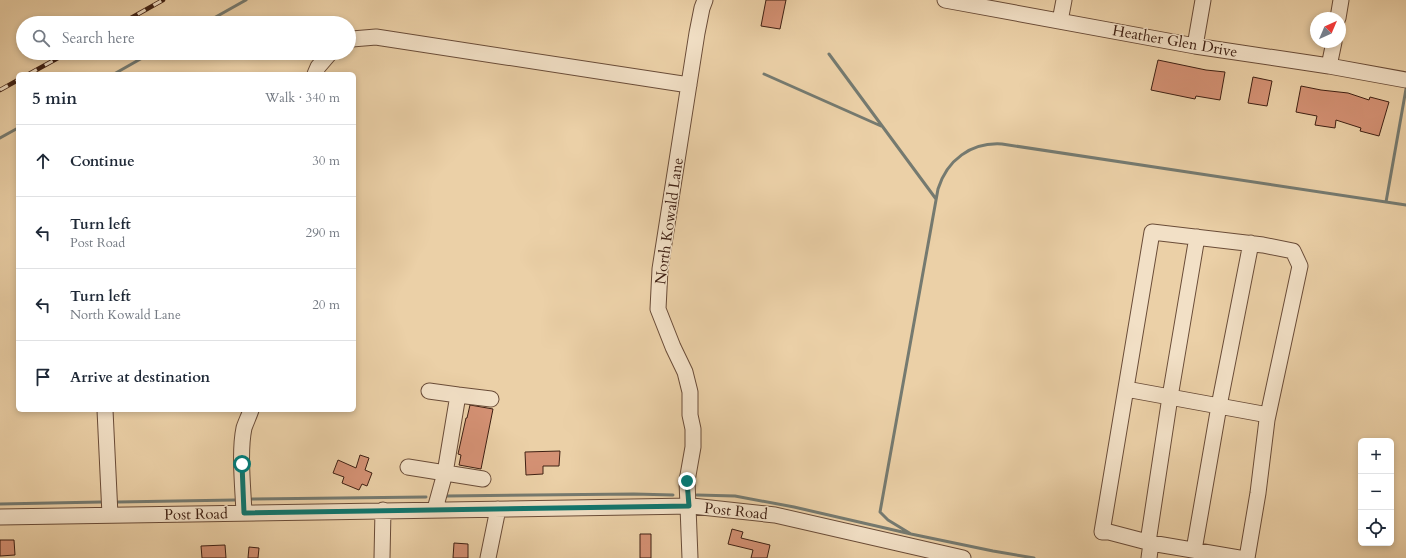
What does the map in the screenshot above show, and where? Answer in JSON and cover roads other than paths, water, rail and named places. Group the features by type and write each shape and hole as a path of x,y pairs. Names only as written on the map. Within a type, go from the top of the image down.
{"street":[{"name":"North Kowald Lane","path":"690,558 687,481 693,447 693,435 690,415 690,392 685,372 673,348 658,309 660,269 701,14 706,0"},
{"name":"Heather Glen Drive","path":"945,0 1195,46 1329,66 1401,79"},
{"path":"1060,21 1064,0"},
{"path":"1195,46 1203,0"},
{"path":"1339,12 1341,0"},
{"path":"356,39 376,37 689,85"},
{"path":"1329,66 1333,48"},
{"path":"316,72 324,60"},
{"path":"1239,558 1150,542 1109,532 1102,532 1152,232 1251,243 1293,251 1300,266 1268,415 1258,493 1247,558"},
{"path":"1149,558 1170,397 1197,237"},
{"path":"1194,550 1219,406 1251,243"},
{"path":"1126,389 1268,415"},
{"path":"429,391 491,399"},
{"path":"435,510 445,473 458,395"},
{"path":"105,412 110,515"},
{"path":"244,513 242,464 243,442 244,428 250,412"},
{"path":"408,467 483,479"},
{"name":"Post Road","path":"0,517 689,506 775,515 963,558"},
{"path":"488,558 498,509"},
{"path":"382,558 383,510"}],"waterway":[{"path":"217,16 246,0"},
{"path":"829,54 936,199"},
{"path":"118,72 139,60"},
{"path":"764,74 881,126"},
{"path":"1386,202 1406,89"},
{"path":"0,138 16,129"},
{"path":"911,534 888,520 880,512 938,189 947,169 962,155 980,146 1002,144 1406,205"},
{"path":"447,496 673,495"},
{"path":"697,495 735,496 794,507 911,534 1034,558"},
{"path":"252,499 426,497"},
{"path":"118,502 235,500"},
{"path":"0,504 101,502"}],"railway":[{"path":"134,16 163,0"},
{"path":"33,72 54,60"},
{"path":"0,90 16,81"}]}
